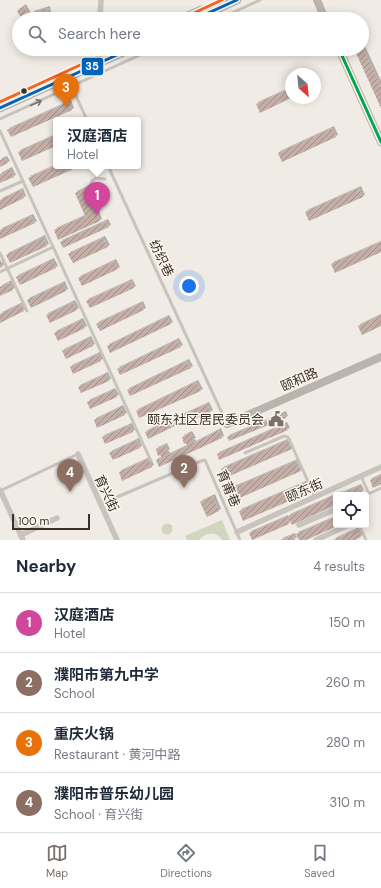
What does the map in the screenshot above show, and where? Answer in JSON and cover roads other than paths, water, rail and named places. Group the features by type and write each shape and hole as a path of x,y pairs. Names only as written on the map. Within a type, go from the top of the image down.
{"main road":[{"path":"196,12 222,0"},
{"path":"210,12 237,0"},
{"path":"0,108 66,75 99,56"},
{"path":"0,102 113,56"}],"street":[{"path":"100,12 101,0"},
{"path":"317,0 322,12"},
{"path":"342,56 381,142"},
{"name":"颐和路","path":"227,424 381,356"},
{"name":"育兴街","path":"78,454 117,540"},
{"name":"颐东街","path":"237,532 381,467"},
{"path":"0,490 22,537 57,518"},
{"path":"299,525 333,509"},
{"path":"316,540 342,528"}],"lane":[{"path":"233,12 260,0"},
{"path":"0,119 137,56"},
{"path":"66,75 86,117"},
{"path":"0,131 151,461"},
{"name":"纺织巷","path":"109,169 227,424"},
{"path":"91,185 92,181 96,178 105,179"},
{"path":"0,191 23,181"},
{"path":"0,272 53,247"},
{"path":"0,253 27,311"},
{"path":"245,453 284,436 288,437 315,497"},
{"path":"0,490 78,454"},
{"name":"育莆巷","path":"101,504 205,460 240,540"},
{"path":"361,476 367,492"},
{"path":"369,494 381,488"},
{"path":"361,528 366,540"}],"place":[{"name":"重庆火锅","path":"66,107"},
{"name":"汉庭酒店","path":"97,215"},
{"name":"颐东社区居民委员会","path":"276,419"},
{"name":"濮阳市第九中学","path":"184,488"},
{"name":"濮阳市普乐幼儿园","path":"70,492"}]}
